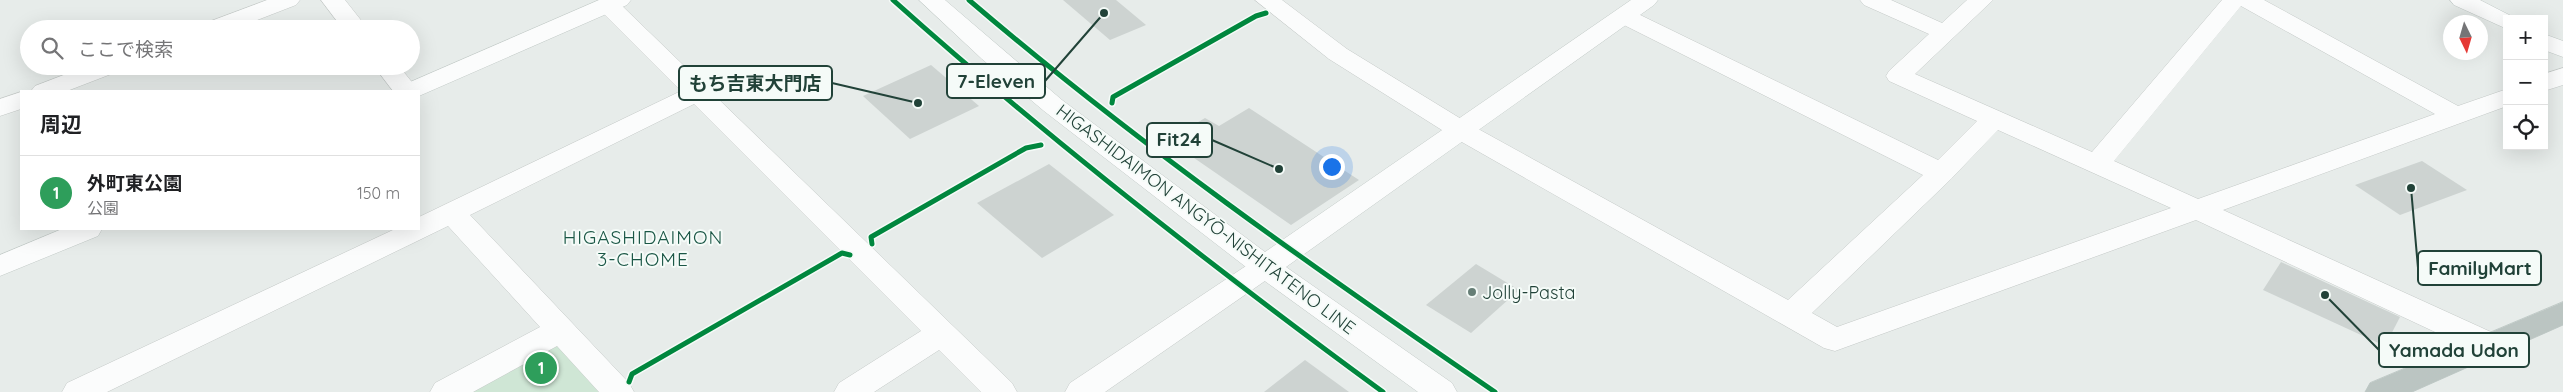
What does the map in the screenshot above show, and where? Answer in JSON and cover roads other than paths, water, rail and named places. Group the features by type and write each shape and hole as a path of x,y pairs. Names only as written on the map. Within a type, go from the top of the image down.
{"highway":[{"path":"2381,392 2563,313"}],"street":[{"path":"235,20 288,0"},
{"path":"333,0 349,20"},
{"name":"HIGASHIDAIMON ANGYŌ-NISHITATENO LINE","path":"931,0 1076,125 1264,267 1441,392"},
{"path":"1267,0 1338,54 1462,131 1835,340 2503,97"},
{"path":"1081,392 1462,131 1646,0"},
{"path":"1872,0 1946,33"},
{"path":"1981,0 1898,76 2196,209 2491,345"},
{"path":"2096,165 2234,0"},
{"path":"2247,0 2456,115"},
{"path":"2462,0 2503,20"},
{"path":"412,90 614,2 697,93 1001,392"},
{"path":"1624,16 1941,173"},
{"path":"2548,42 2563,50"},
{"path":"47,90 86,75"},
{"path":"393,75 405,90"},
{"path":"2548,82 2563,76"},
{"path":"420,230 697,93"},
{"path":"0,108 20,100"},
{"path":"1791,315 1941,173 1994,119"},
{"path":"452,213 618,392"},
{"path":"0,266 86,230"},
{"path":"78,392 125,382 419,230"},
{"path":"446,392 560,330"},
{"path":"850,392 941,333"}],"place":[{"name":"7-Eleven","path":"1104,13"},
{"name":"もち吉東大門店","path":"918,103"},
{"name":"Fit24","path":"1279,169"},
{"name":"FamilyMart","path":"2411,188"},
{"name":"Jolly-Pasta","path":"1472,292"},
{"name":"Yamada Udon","path":"2325,295"},
{"name":"外町東公園","path":"541,368"}],"district":[{"name":"HIGASHIDAIMON 3-CHOME","path":"643,248"}]}
